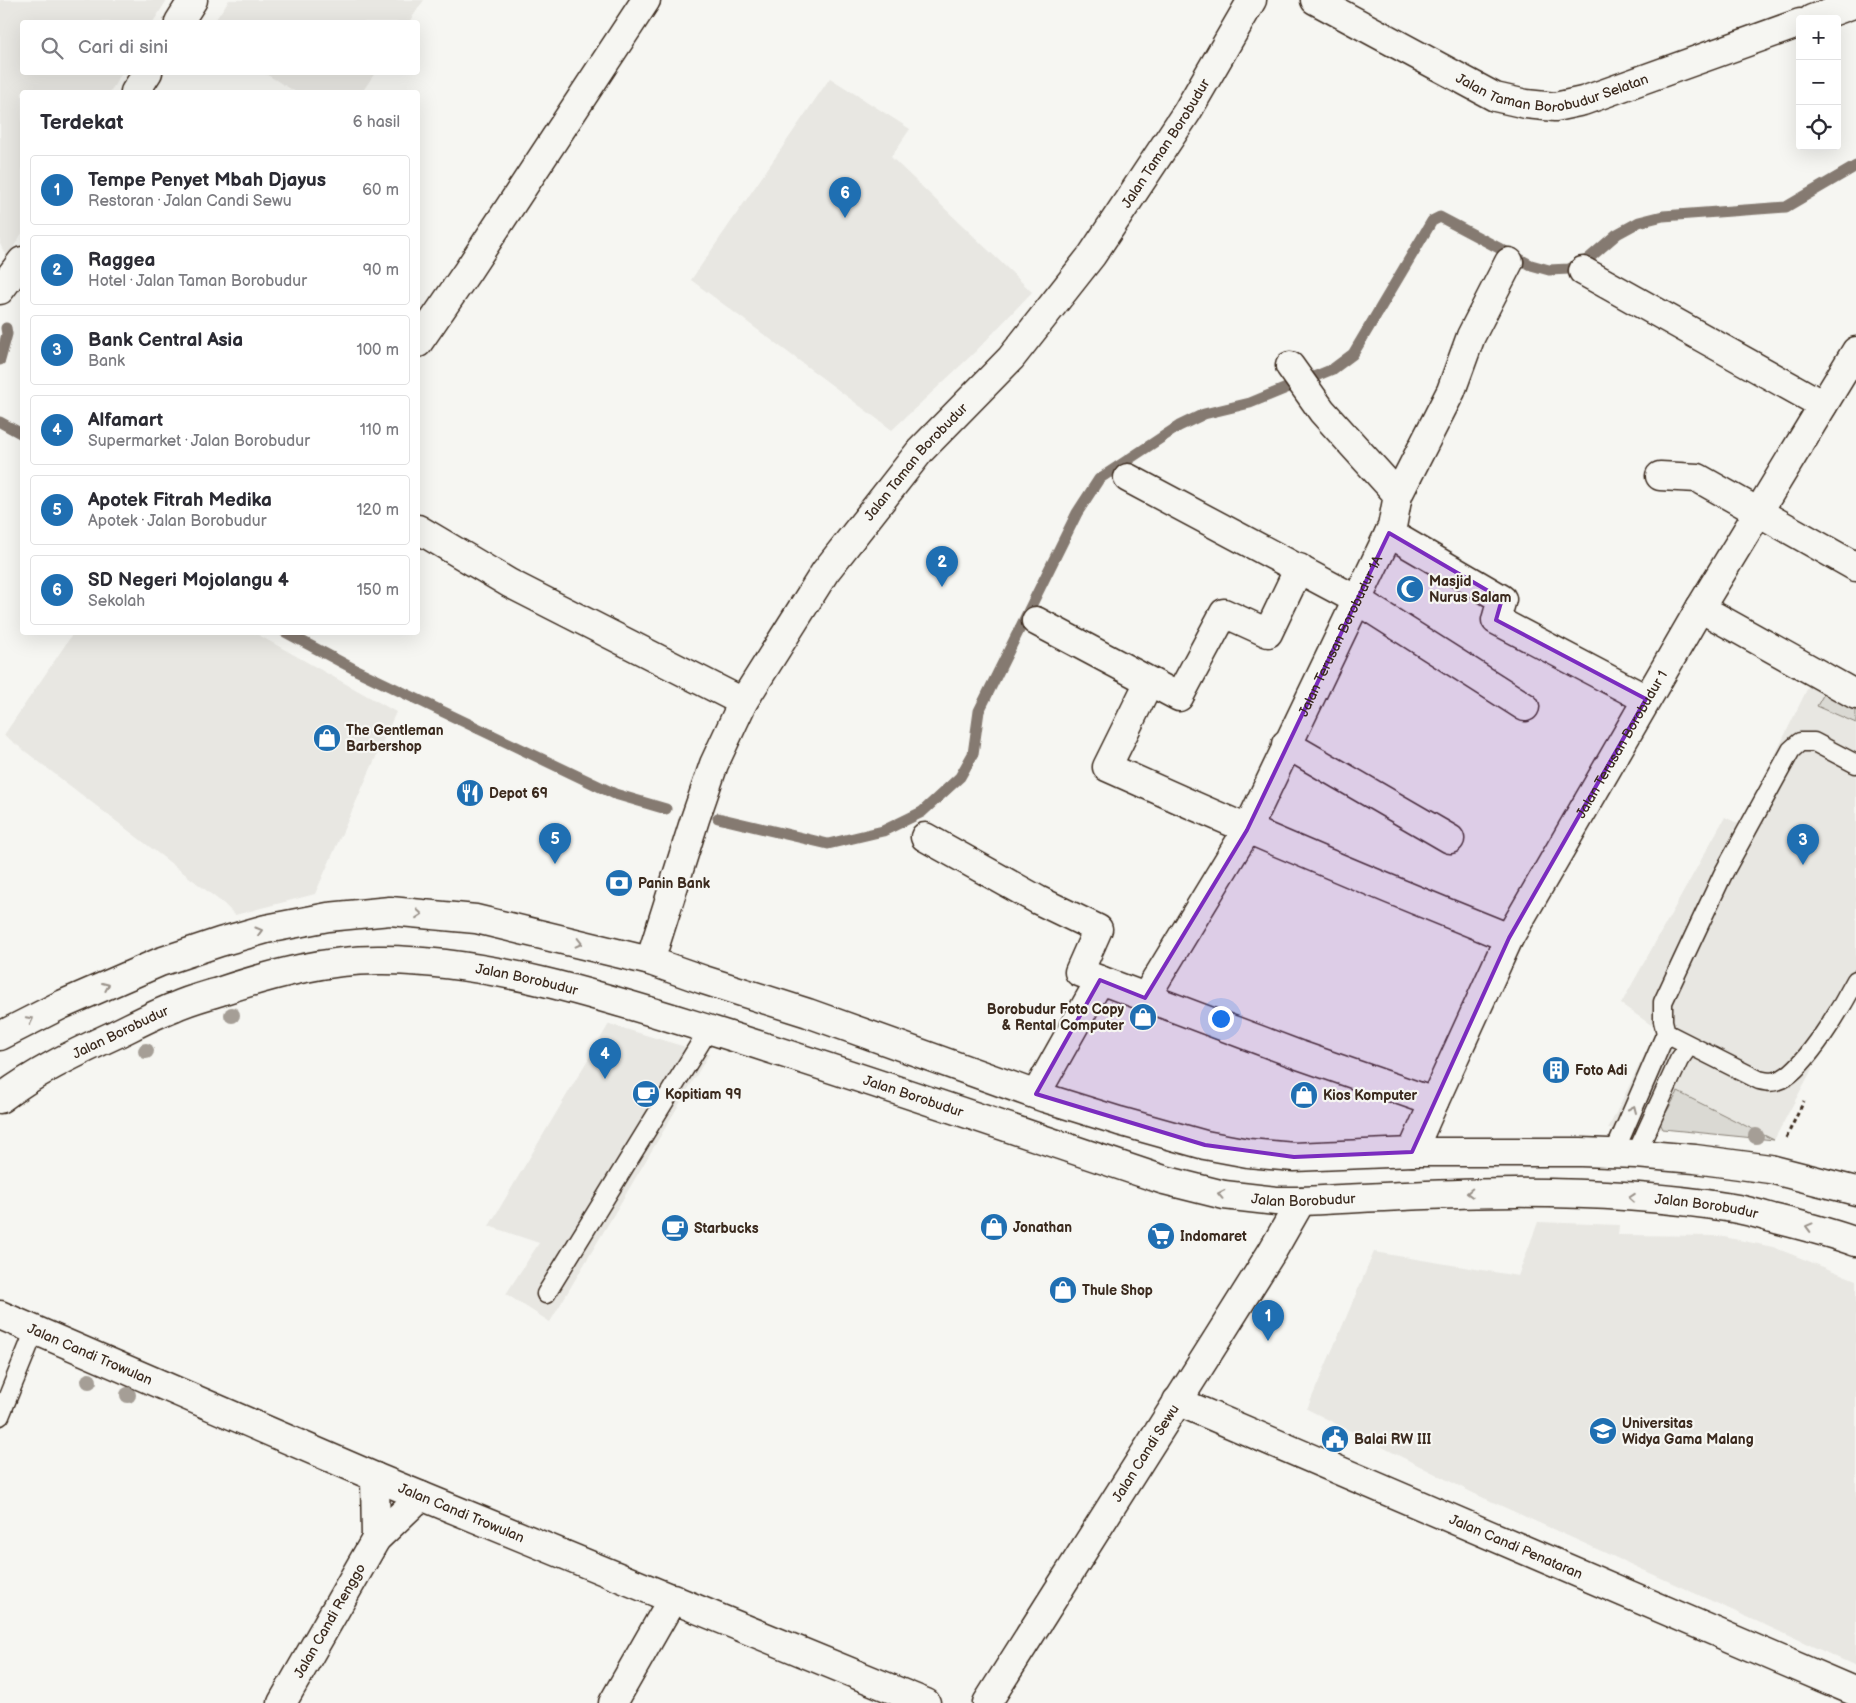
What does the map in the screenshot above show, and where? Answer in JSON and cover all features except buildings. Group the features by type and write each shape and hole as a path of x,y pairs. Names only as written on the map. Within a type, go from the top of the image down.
{"street":[{"path":"180,20 193,0"},
{"path":"420,340 646,0"},
{"name":"Jalan Taman Borobudur","path":"650,961 694,818 714,764 743,702 825,572 920,451 1011,358 1092,255 1188,112 1252,0"},
{"name":"Jalan Taman Borobudur Selatan","path":"1315,0 1495,97 1526,104 1555,107 1583,101 1796,24"},
{"path":"1823,15 1856,3"},
{"path":"136,90 146,75"},
{"name":"Jalan Terusan Borobudur 1A","path":"1145,998 1247,830 1286,744 1389,533 1398,495 1451,391 1471,336 1510,262"},
{"path":"0,290 20,267"},
{"path":"1583,271 1823,405"},
{"name":"Jalan Terusan Borobudur 1","path":"1412,1152 1510,938 1646,699 1856,351"},
{"path":"1298,377 1322,410 1398,495"},
{"path":"1660,476 1698,478 1856,568"},
{"path":"1128,478 1357,600 1525,707"},
{"path":"420,530 509,583 743,702"},
{"path":"1389,533 1502,599 1496,620 1646,699"},
{"path":"1036,621 1179,697 1224,613 1268,633 1299,568"},
{"path":"1700,608 1856,694"},
{"path":"1149,682 1107,767 1247,830 1403,896 1510,938"},
{"path":"1286,744 1450,838"},
{"path":"925,837 1038,900 1098,929 1079,972 1299,1055 1434,1102"},
{"path":"0,1036 61,1005 160,962 266,929 328,916 390,911 476,919 650,961 808,1013 1036,1094 1205,1145 1248,1153 1294,1157 1412,1152 1625,1154 1695,1159 1770,1169 1856,1192"},
{"name":"Jalan Borobudur","path":"0,1099 22,1082 74,1054 175,1006 246,983 322,964 380,960 423,962 471,968 562,987 709,1029 1164,1180 1224,1195 1301,1202 1494,1192 1584,1194 1666,1200 1733,1208 1835,1234 1856,1242"},
{"path":"1036,1094 1100,980"},
{"name":"Jalan Candi Sewu","path":"987,1703 1268,1258 1301,1202"},
{"name":"Jalan Candi Trowulan","path":"0,1315 374,1477 926,1703"},
{"name":"Jalan Candi Penataran","path":"1177,1401 1856,1692"},
{"path":"374,1477 376,1539"},
{"name":"Jalan Candi Renggo","path":"282,1703 376,1539 421,1496"},
{"path":"613,1703 673,1598"}],"lane":[{"path":"1625,1154 1666,1033 1663,1021 1663,1002 1724,874 1791,750 1800,742 1814,742 1856,764"},
{"path":"1666,1033 1760,1080 1772,1082 1782,1079 1797,1069 1838,1013 1856,980"},
{"path":"546,1294 709,1029"},
{"path":"1625,1154 1689,1046"},
{"path":"0,1416 35,1330"}],"highlighted area":[{"path":"1389,533 1502,599 1496,620 1646,699 1509,938 1412,1152 1294,1157 1205,1145 1036,1094 1100,980 1145,998 1247,830"}],"shaded area":[{"path":"0,0 167,0 154,20 20,20 20,75 121,75 111,90 20,90 20,236 7,258 0,244"},
{"path":"229,0 424,0 410,20 215,20"},
{"path":"267,75 374,75 363,90 293,90"},
{"path":"830,78 910,129 891,157 1032,292 976,351 892,430 691,280"},
{"path":"72,635 259,635 396,712 315,894 235,915 224,904 4,735"},
{"path":"1812,679 1856,704 1856,1002 1819,1056 1774,1140 1660,1129 1608,1129 1657,1029 1621,1004 1725,817 1741,825"},
{"path":"1827,688 1856,704 1856,723 1817,706"},
{"path":"609,1024 709,1054 550,1322 506,1294 539,1243 489,1226"},
{"path":"1678,1092 1774,1140 1663,1129 1660,1123"},
{"name":"Universitas Widya Gama Malang","path":"1538,1222 1619,1225 1618,1235 1719,1236 1773,1247 1856,1280 1856,1666 1475,1494 1307,1409 1374,1252 1518,1276"}],"waterway":[{"path":"718,818 828,844 883,831 922,812 960,777 973,754 979,711 1077,513 1099,479 1179,426 1204,414 1250,403 1333,369 1353,354 1432,221 1440,217 1531,265 1549,270 1569,269 1586,261 1617,234 1639,222 1663,216 1786,207 1856,166"},
{"path":"0,360 7,334 6,328"},
{"path":"0,422 20,433"},
{"path":"291,635 356,670 615,794 666,809"}],"place":[{"name":"SD Negeri Mojolangu 4","path":"845,218"},
{"name":"Raggea","path":"942,587"},
{"name":"Masjid Nurus Salam","path":"1410,589"},
{"name":"The Gentleman Barbershop","path":"327,738"},
{"name":"Depot 69","path":"470,793"},
{"name":"Apotek Fitrah Medika","path":"555,864"},
{"name":"Bank Central Asia","path":"1803,865"},
{"name":"Panin Bank","path":"619,883"},
{"name":"Borobudur Foto Copy & Rental Computer","path":"1143,1017"},
{"name":"Foto Adi","path":"1556,1070"},
{"name":"Alfamart","path":"605,1079"},
{"name":"Kopitiam 99","path":"646,1094"},
{"name":"Kios Komputer","path":"1304,1095"},
{"name":"Jonathan","path":"994,1227"},
{"name":"Starbucks","path":"675,1228"},
{"name":"Indomaret","path":"1161,1236"},
{"name":"Thule Shop","path":"1063,1290"},
{"name":"Tempe Penyet Mbah Djayus","path":"1268,1341"},
{"name":"Universitas Widya Gama Malang","path":"1603,1431"},
{"name":"Balai RW III","path":"1335,1439"}]}
